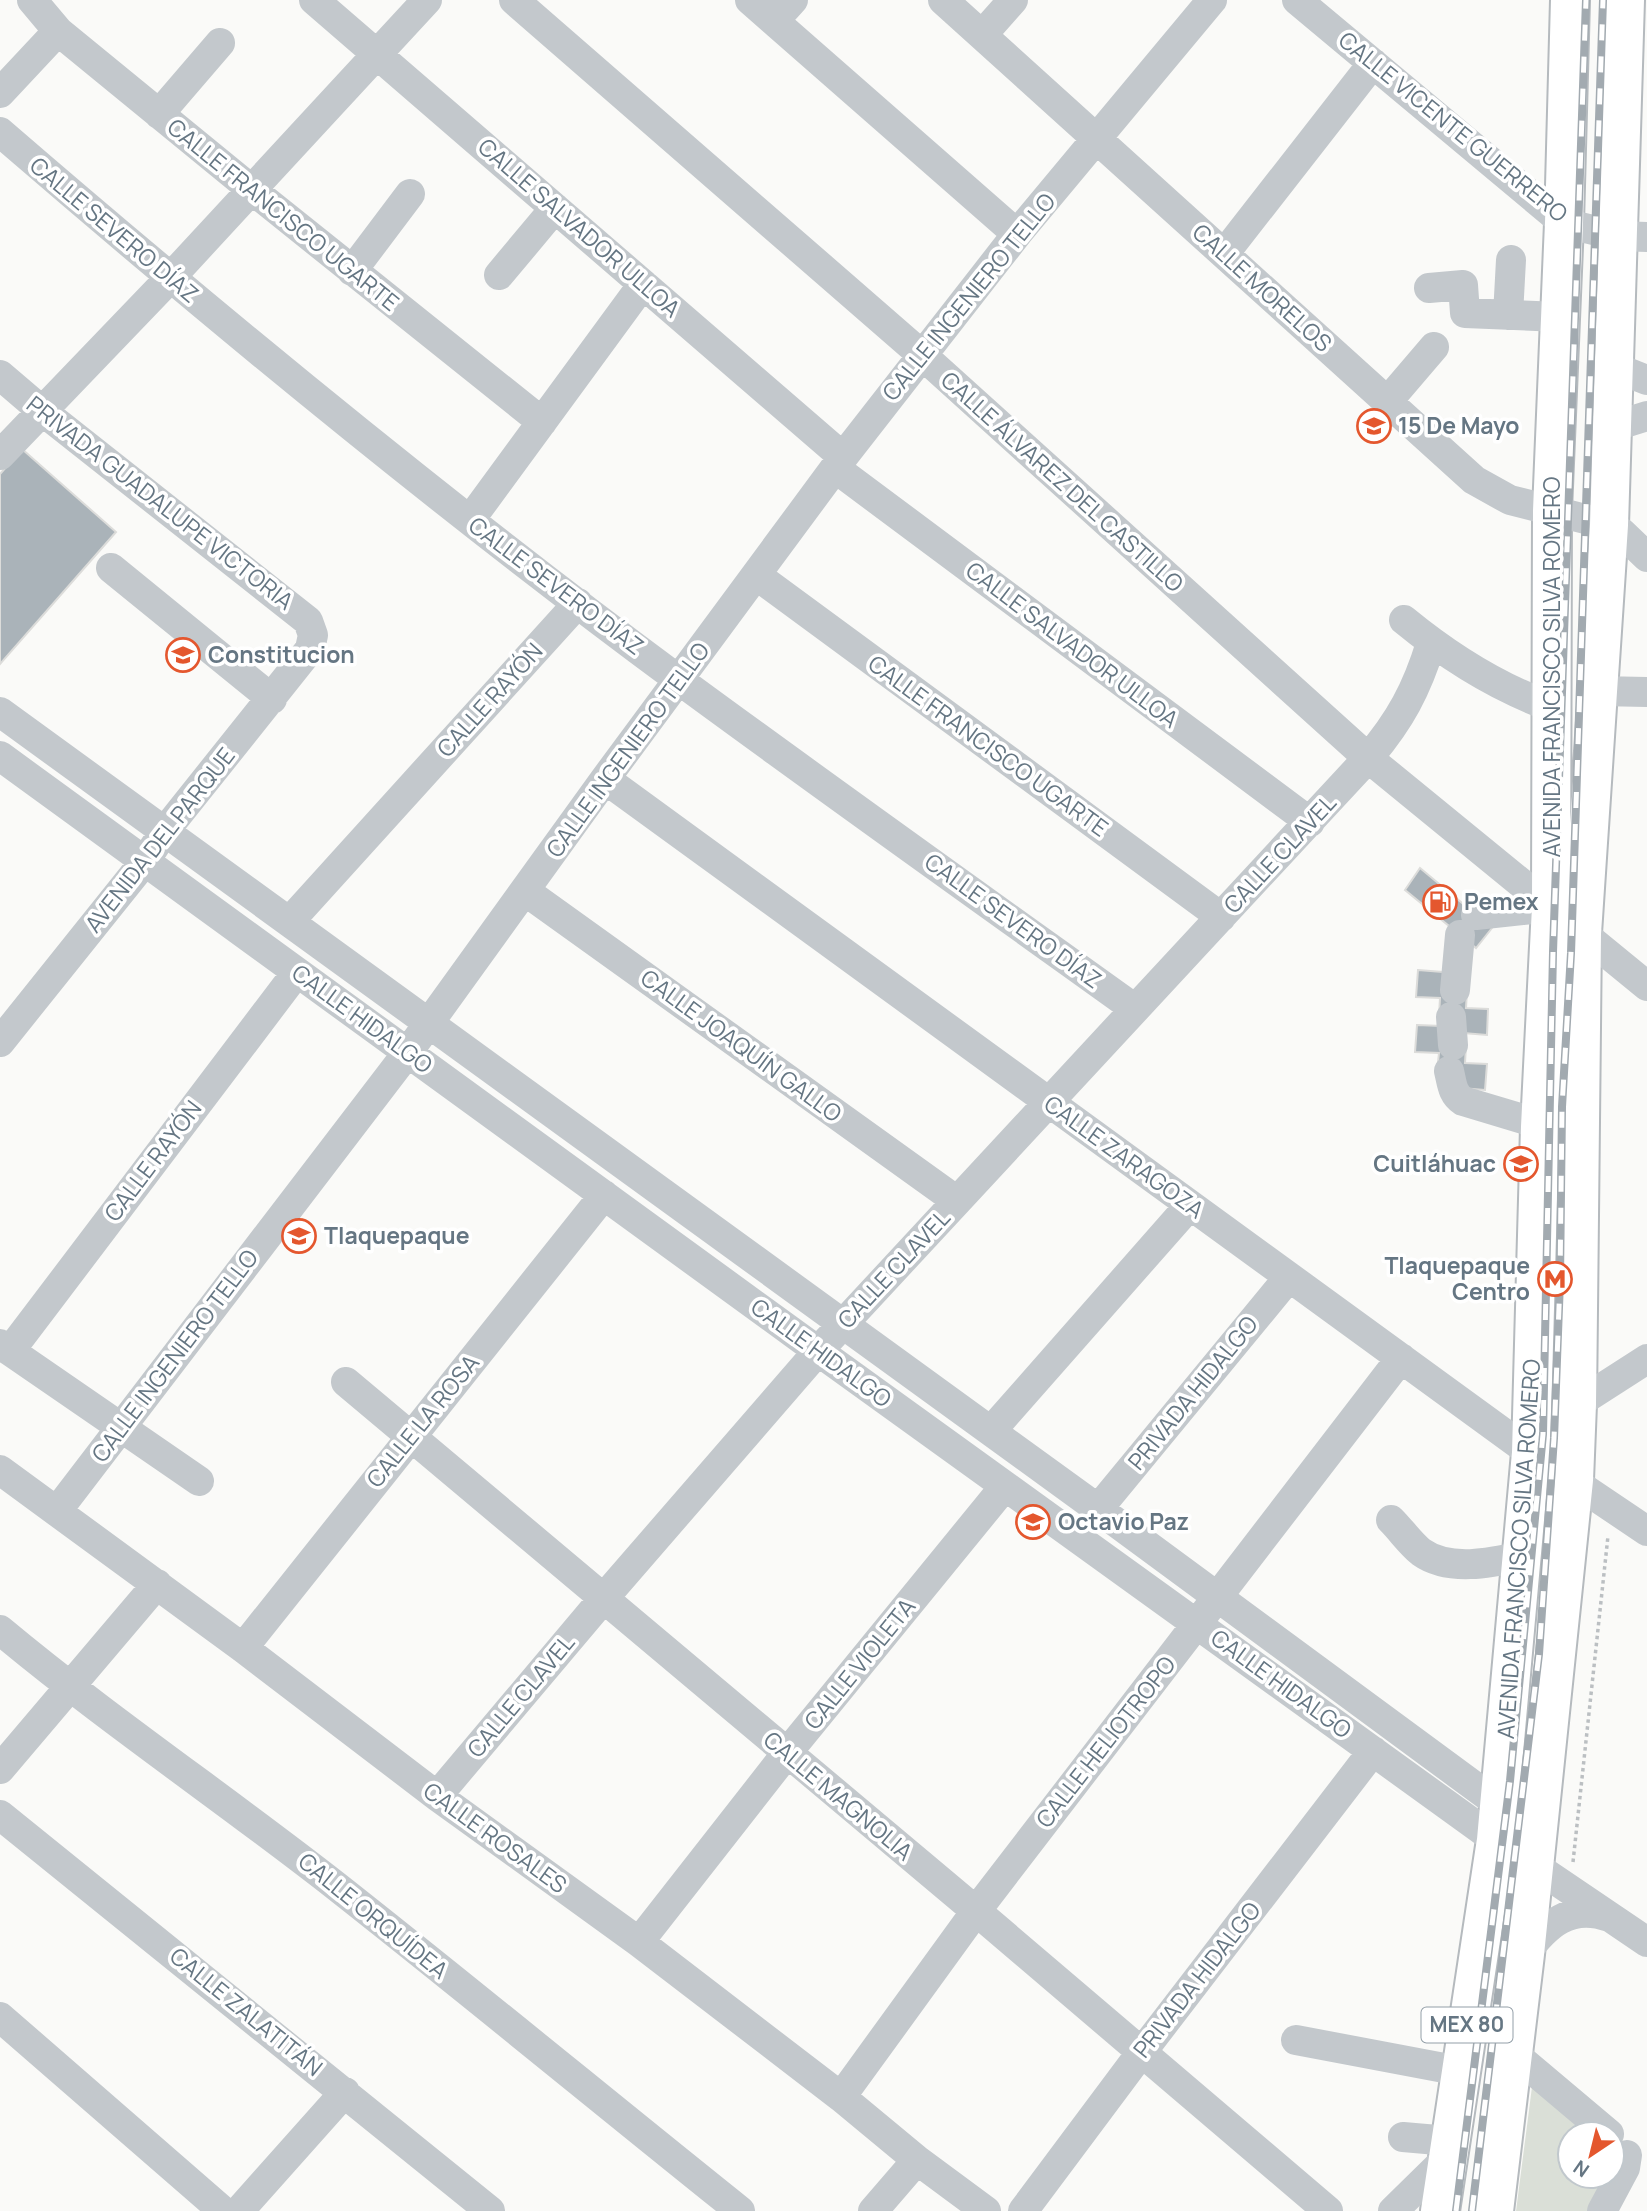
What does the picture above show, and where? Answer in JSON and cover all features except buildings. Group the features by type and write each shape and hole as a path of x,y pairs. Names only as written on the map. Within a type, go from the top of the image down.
{"main road":[{"name":"AVENIDA FRANCISCO SILVA ROMERO","path":"1440,2211 1498,1822 1531,1453 1540,1127 1551,907 1552,511 1570,0"},
{"name":"AVENIDA FRANCISCO SILVA ROMERO","path":"1494,2211 1525,1954 1574,1480 1582,933 1609,525 1629,422 1635,76 1632,14"}],"street":[{"name":"CALLE FRANCISCO UGARTE","path":"32,0 58,31 251,190 542,422"},
{"name":"CALLE SALVADOR ULLOA","path":"314,0 643,284 839,462 1310,822"},
{"path":"0,455 170,278 428,0"},
{"name":"CALLE ÁLVAREZ DEL CASTILLO","path":"514,0 922,355 1368,758 1647,986"},
{"path":"750,0 784,11 1017,234"},
{"name":"CALLE MORELOS","path":"943,0 1474,480 1510,500 1609,525"},
{"path":"982,35 1013,0"},
{"name":"CALLE INGENIERO TELLO","path":"57,1511 429,1024 604,779 839,462 1017,234 1212,0"},
{"name":"CALLE VICENTE GUERRERO","path":"1297,0 1564,223 1633,236"},
{"path":"0,93 58,31"},
{"path":"159,114 220,43"},
{"path":"1224,254 1373,63"},
{"name":"CALLE SEVERO DÍAZ","path":"0,132 170,278 470,520 678,679 1135,1009"},
{"path":"352,271 410,194"},
{"path":"499,275 555,208"},
{"path":"1508,315 1511,260"},
{"path":"470,520 643,284"},
{"path":"1429,288 1463,285 1465,313 1560,317"},
{"path":"1387,402 1434,347"},
{"name":"PRIVADA GUADALUPE VICTORIA","path":"0,375 308,621 313,635"},
{"path":"1609,525 1622,533 1647,557"},
{"path":"111,568 272,699"},
{"name":"CALLE FRANCISCO UGARTE","path":"756,575 1221,917"},
{"name":"CALLE RAYÓN","path":"289,922 578,603"},
{"path":"1404,620 1431,643 1466,666 1502,686 1552,706"},
{"name":"AVENIDA DEL PARQUE","path":"0,1042 272,699 310,649 313,635"},
{"name":"CALLE CLAVEL","path":"437,1796 818,1351 1390,733 1421,675 1431,643"},
{"path":"1598,691 1647,692"},
{"name":"CALLE HIDALGO","path":"0,712 1217,1597 1498,1822 1536,1849 1614,1918 1647,1942"},
{"name":"CALLE HIDALGO","path":"0,756 1373,1751 1498,1822"},
{"name":"CALLE ZARAGOZA","path":"604,779 1531,1453 1647,1531"},
{"name":"CALLE JOAQUÍN GALLO","path":"525,891 957,1201"},
{"path":"1540,1127 1457,1097 1453,1090 1452,1031 1468,925 1551,907"},
{"name":"CALLE RAYÓN","path":"5,1348 297,972"},
{"name":"CALLE LA ROSA","path":"243,1648 604,1195"},
{"path":"991,1431 1190,1205"},
{"name":"PRIVADA HIDALGO","path":"1098,1509 1289,1277"},
{"path":"5,1348 199,1481"},
{"name":"CALLE HELIOTROPO","path":"841,2097 976,1911 1401,1358"},
{"path":"1577,1404 1647,1359"},
{"name":"CALLE MAGNOLIA","path":"346,1382 976,1911 1328,2211"},
{"name":"CALLE ROSALES","path":"0,1470 243,1648 437,1796 639,1942 986,2211"},
{"name":"CALLE VIOLETA","path":"639,1942 787,1753 1005,1486"},
{"path":"1391,1520 1420,1550 1434,1560 1447,1563 1484,1562 1522,1556"},
{"path":"0,1769 157,1584"},
{"name":"CALLE ORQUÍDEA","path":"0,1630 70,1688 224,1799 336,1886 740,2211"},
{"name":"PRIVADA HIDALGO","path":"1023,2211 1373,1751"},
{"name":"CALLE ZALATITÁN","path":"0,1815 490,2211"},
{"path":"1525,1954 1546,1927 1558,1919 1586,1912 1614,1918"},
{"path":"0,2017 223,2211"},
{"path":"1296,2040 1460,2071"},
{"path":"1514,2054 1594,2120"},
{"path":"239,2211 345,2092"},
{"path":"1393,2211 1448,2150 1403,2137"},
{"path":"873,2211 917,2160"},
{"path":"1602,2211 1613,2190"}],"shaded area":[{"path":"1533,2079 1580,2120 1556,2120 1556,2190 1602,2190 1589,2211 1516,2211"}],"railway":[{"path":"1456,2211 1510,1781 1543,1434 1553,952 1586,0"},
{"path":"1472,2211 1539,1654 1554,1438 1560,1281 1562,1107 1571,953 1603,0"}],"place":[{"name":"15 De Mayo","path":"1374,426"},
{"name":"Constitucion","path":"183,655"},
{"name":"Pemex","path":"1440,902"},
{"name":"Cuitláhuac","path":"1521,1164"},
{"name":"Tlaquepaque","path":"299,1236"},
{"name":"Tlaquepaque Centro","path":"1555,1279"},
{"name":"Octavio Paz","path":"1033,1522"}]}
